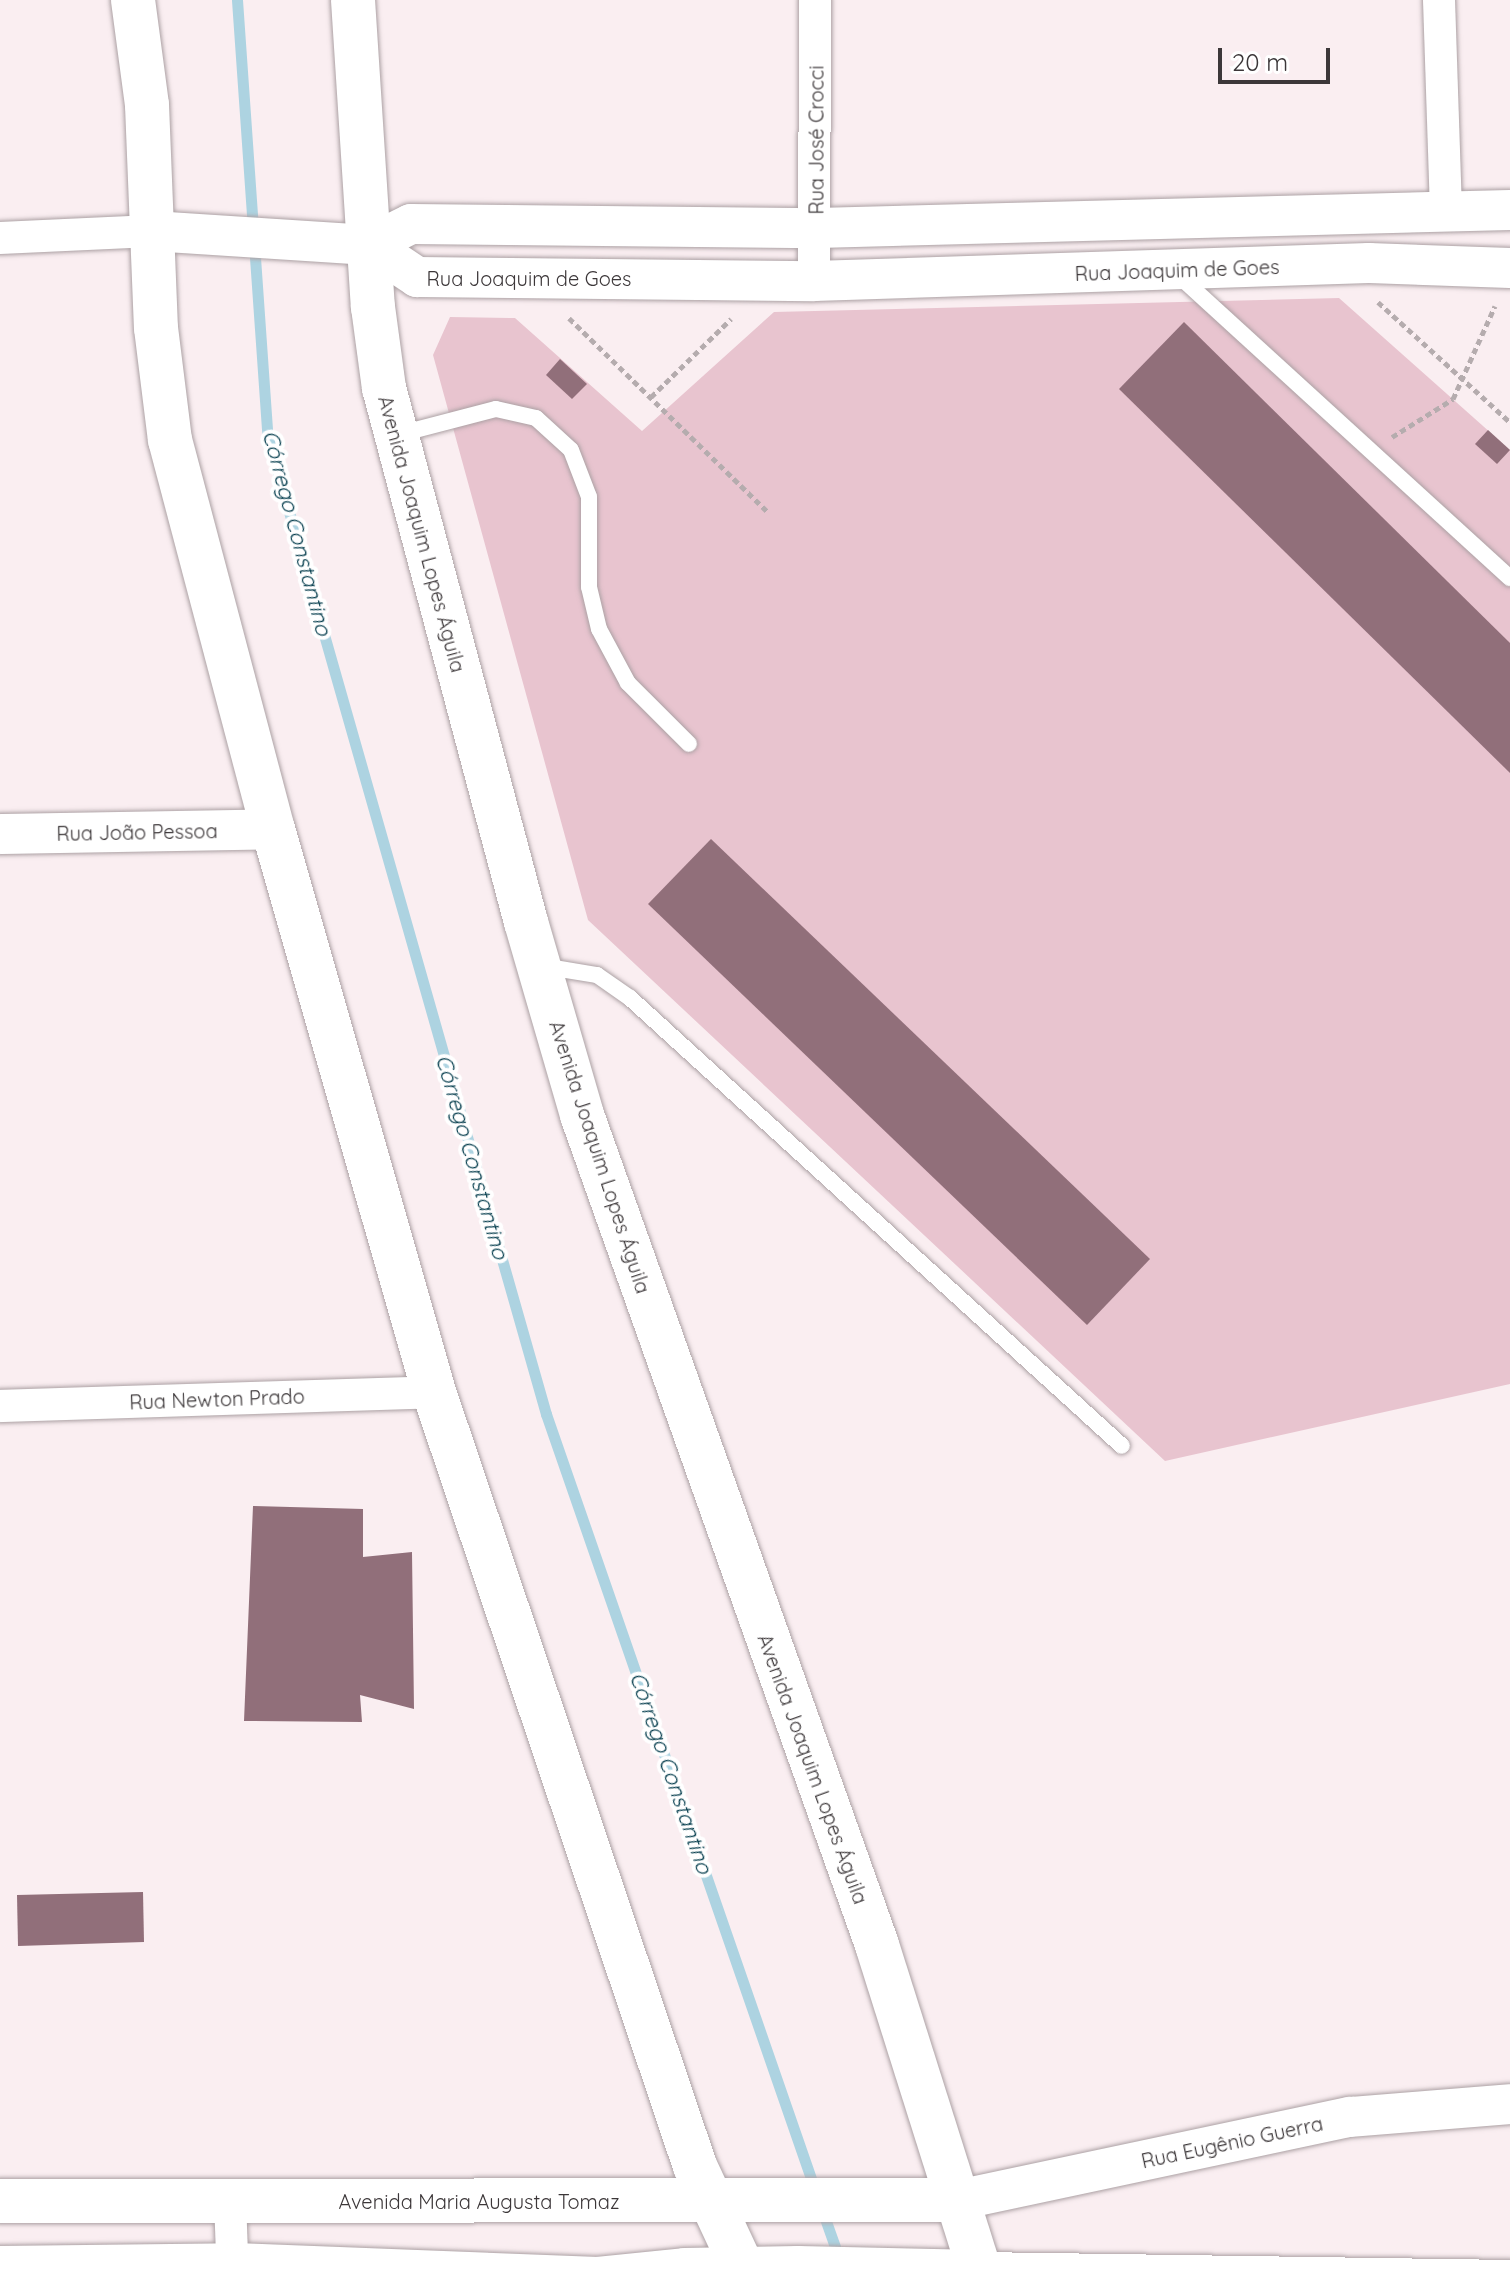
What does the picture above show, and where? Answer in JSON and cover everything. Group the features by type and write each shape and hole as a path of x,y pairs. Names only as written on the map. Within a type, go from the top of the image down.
{"main road":[{"path":"133,0 147,105 156,328 170,440 273,829 434,1392 695,2166 715,2202 747,2276"},
{"name":"Avenida Joaquim Lopes Águila","path":"353,0 380,361 395,435 582,1115 877,1945 937,2201 967,2274"},
{"name":"Avenida Maria Augusta Tomaz","path":"0,2201 937,2201"},
{"path":"0,2268 598,2281 685,2270 747,2276 798,2268 967,2274"}],"street":[{"name":"Rua José Crocci","path":"814,281 817,228 815,0"},
{"path":"1439,0 1446,208"},
{"path":"0,238 152,231 369,245 411,224 817,228 1446,208 1510,210"},
{"name":"Rua Joaquim de Goes","path":"369,245 417,277 814,281 1369,263 1504,283"},
{"name":"Rua João Pessoa","path":"0,834 273,829"},
{"name":"Rua Newton Prado","path":"0,1406 434,1392"},
{"name":"Rua Eugênio Guerra","path":"937,2201 1350,2117 1510,2104"},
{"path":"230,2200 234,2274"},
{"path":"967,2274 1510,2280"}],"lane":[{"path":"1173,270 1510,578"},
{"path":"395,435 496,409 536,418 571,450 589,497 589,587 599,629 628,683 689,744"},
{"path":"539,965 597,975 630,998 1122,1446"}],"path":[{"path":"1370,450 1453,399 1465,381 1504,283"},
{"path":"1369,294 1510,422"},
{"path":"651,397 741,309"},
{"path":"565,314 768,512"}],"shaded area":[{"path":"1339,298 1510,450 1510,1384 1165,1461 588,920 433,355 450,317 515,318 642,431 774,312"}],"building":[{"path":"1184,322 1510,643 1510,773 1119,389"},
{"path":"560,359 587,384 572,399 546,375"},
{"path":"1488,430 1510,450 1497,464 1475,444"},
{"path":"711,839 1150,1259 1087,1325 648,904"},
{"path":"253,1506 363,1509 363,1557 412,1552 414,1709 360,1695 362,1722 244,1721"},
{"path":"143,1892 144,1942 18,1946 17,1895"}],"waterway":[{"name":"Córrego Constantino","path":"237,0 268,438 546,1414 815,2190"},
{"name":"Córrego Constantino","path":"822,2210 839,2258"}]}
